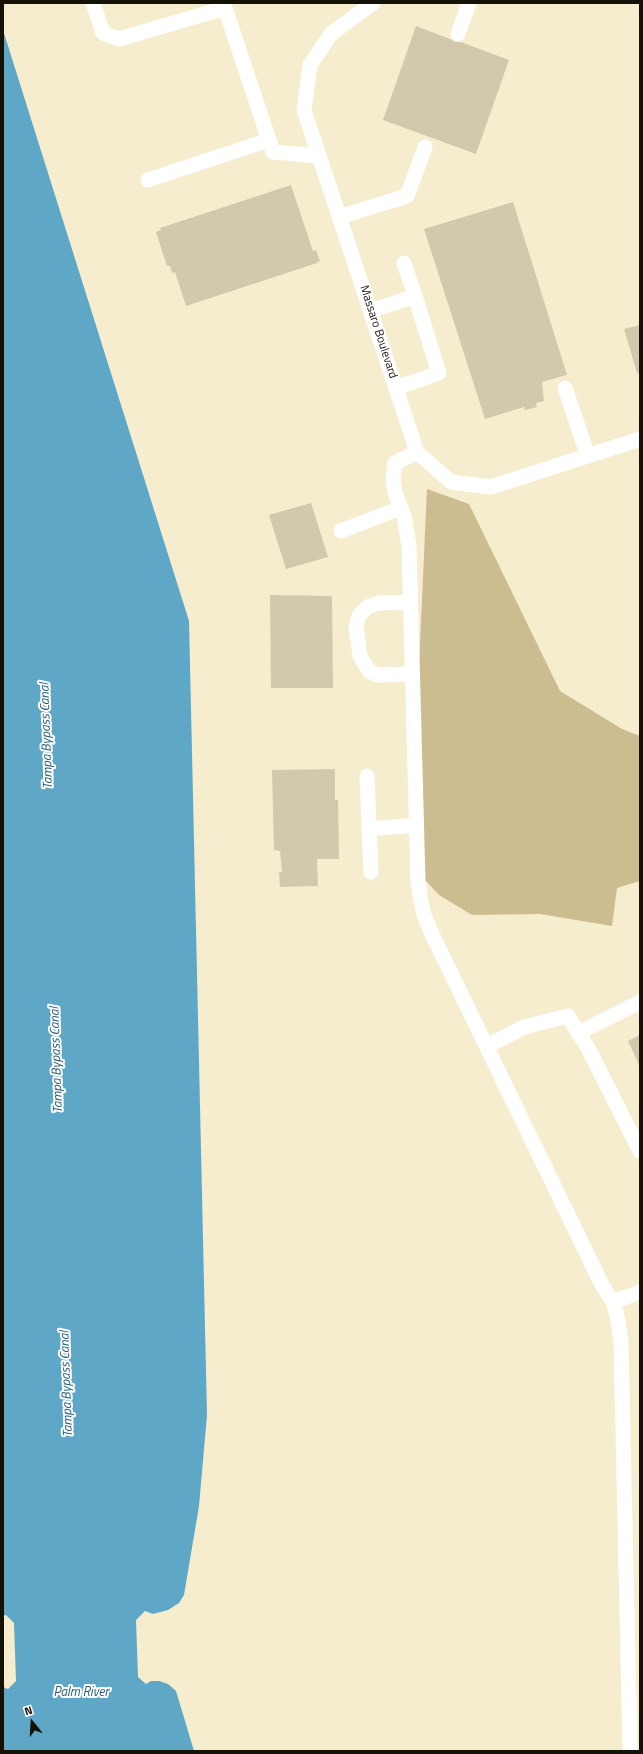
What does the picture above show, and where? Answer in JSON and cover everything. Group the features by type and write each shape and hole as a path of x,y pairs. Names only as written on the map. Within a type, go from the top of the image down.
{"street":[{"path":"93,3 103,33 119,39 224,6 273,152 319,156"},
{"path":"458,34 469,3"},
{"name":"Massaro Boulevard","path":"367,5 331,34 310,65 304,110 417,452"},
{"path":"148,180 269,140"},
{"path":"339,217 407,196 425,147"},
{"path":"396,388 440,373 404,263"},
{"path":"371,311 415,296"},
{"path":"565,388 588,456"},
{"path":"630,1751 633,1565 620,1327 613,1302 602,1285 424,915 418,881 409,545 401,508 395,494 393,479 395,463 417,452 451,482 491,487 640,439"},
{"path":"341,531 401,508"},
{"path":"410,602 379,603 367,608 358,616 356,627 360,656 369,671 377,675 412,674"},
{"path":"367,776 371,872"},
{"path":"369,828 416,825"},
{"path":"578,1033 640,1002"},
{"path":"487,1046 524,1027 568,1016 588,1048 640,1150"},
{"path":"613,1302 640,1292"}],"shaded area":[{"path":"427,489 469,504 560,691 622,729 640,736 640,881 617,888 612,926 540,914 472,915 439,895 410,864"}],"water":[{"path":"3,30 189,621 207,1415 199,1506 184,1595 179,1603 168,1610 153,1614 145,1611 136,1620 138,1677 146,1684 151,1681 159,1681 168,1684 176,1691 194,1751 3,1751 3,1687 8,1689 16,1681 14,1623 6,1615 3,1616"}],"building":[{"path":"416,26 455,42 461,42 509,60 476,154 383,120"},
{"path":"291,185 313,251 316,250 320,261 186,306 175,272 172,273 170,266 167,266 156,232 161,230 160,228"},
{"path":"513,202 567,375 542,382 544,401 536,403 537,407 525,410 524,407 485,419 424,229"},
{"path":"640,325 640,373 637,373 624,329"},
{"path":"311,503 328,557 286,569 269,515"},
{"path":"270,595 332,596 333,688 271,688"},
{"path":"335,769 335,800 338,800 339,859 317,859 318,886 280,887 279,872 282,872 280,851 274,850 272,770"},
{"path":"640,1035 640,1067 628,1041"}],"water label":[{"name":"Tampa Bypass Canal","path":"47,736"},
{"name":"Tampa Bypass Canal","path":"57,1060"},
{"name":"Tampa Bypass Canal","path":"67,1384"},
{"name":"Palm River","path":"81,1693"}]}
